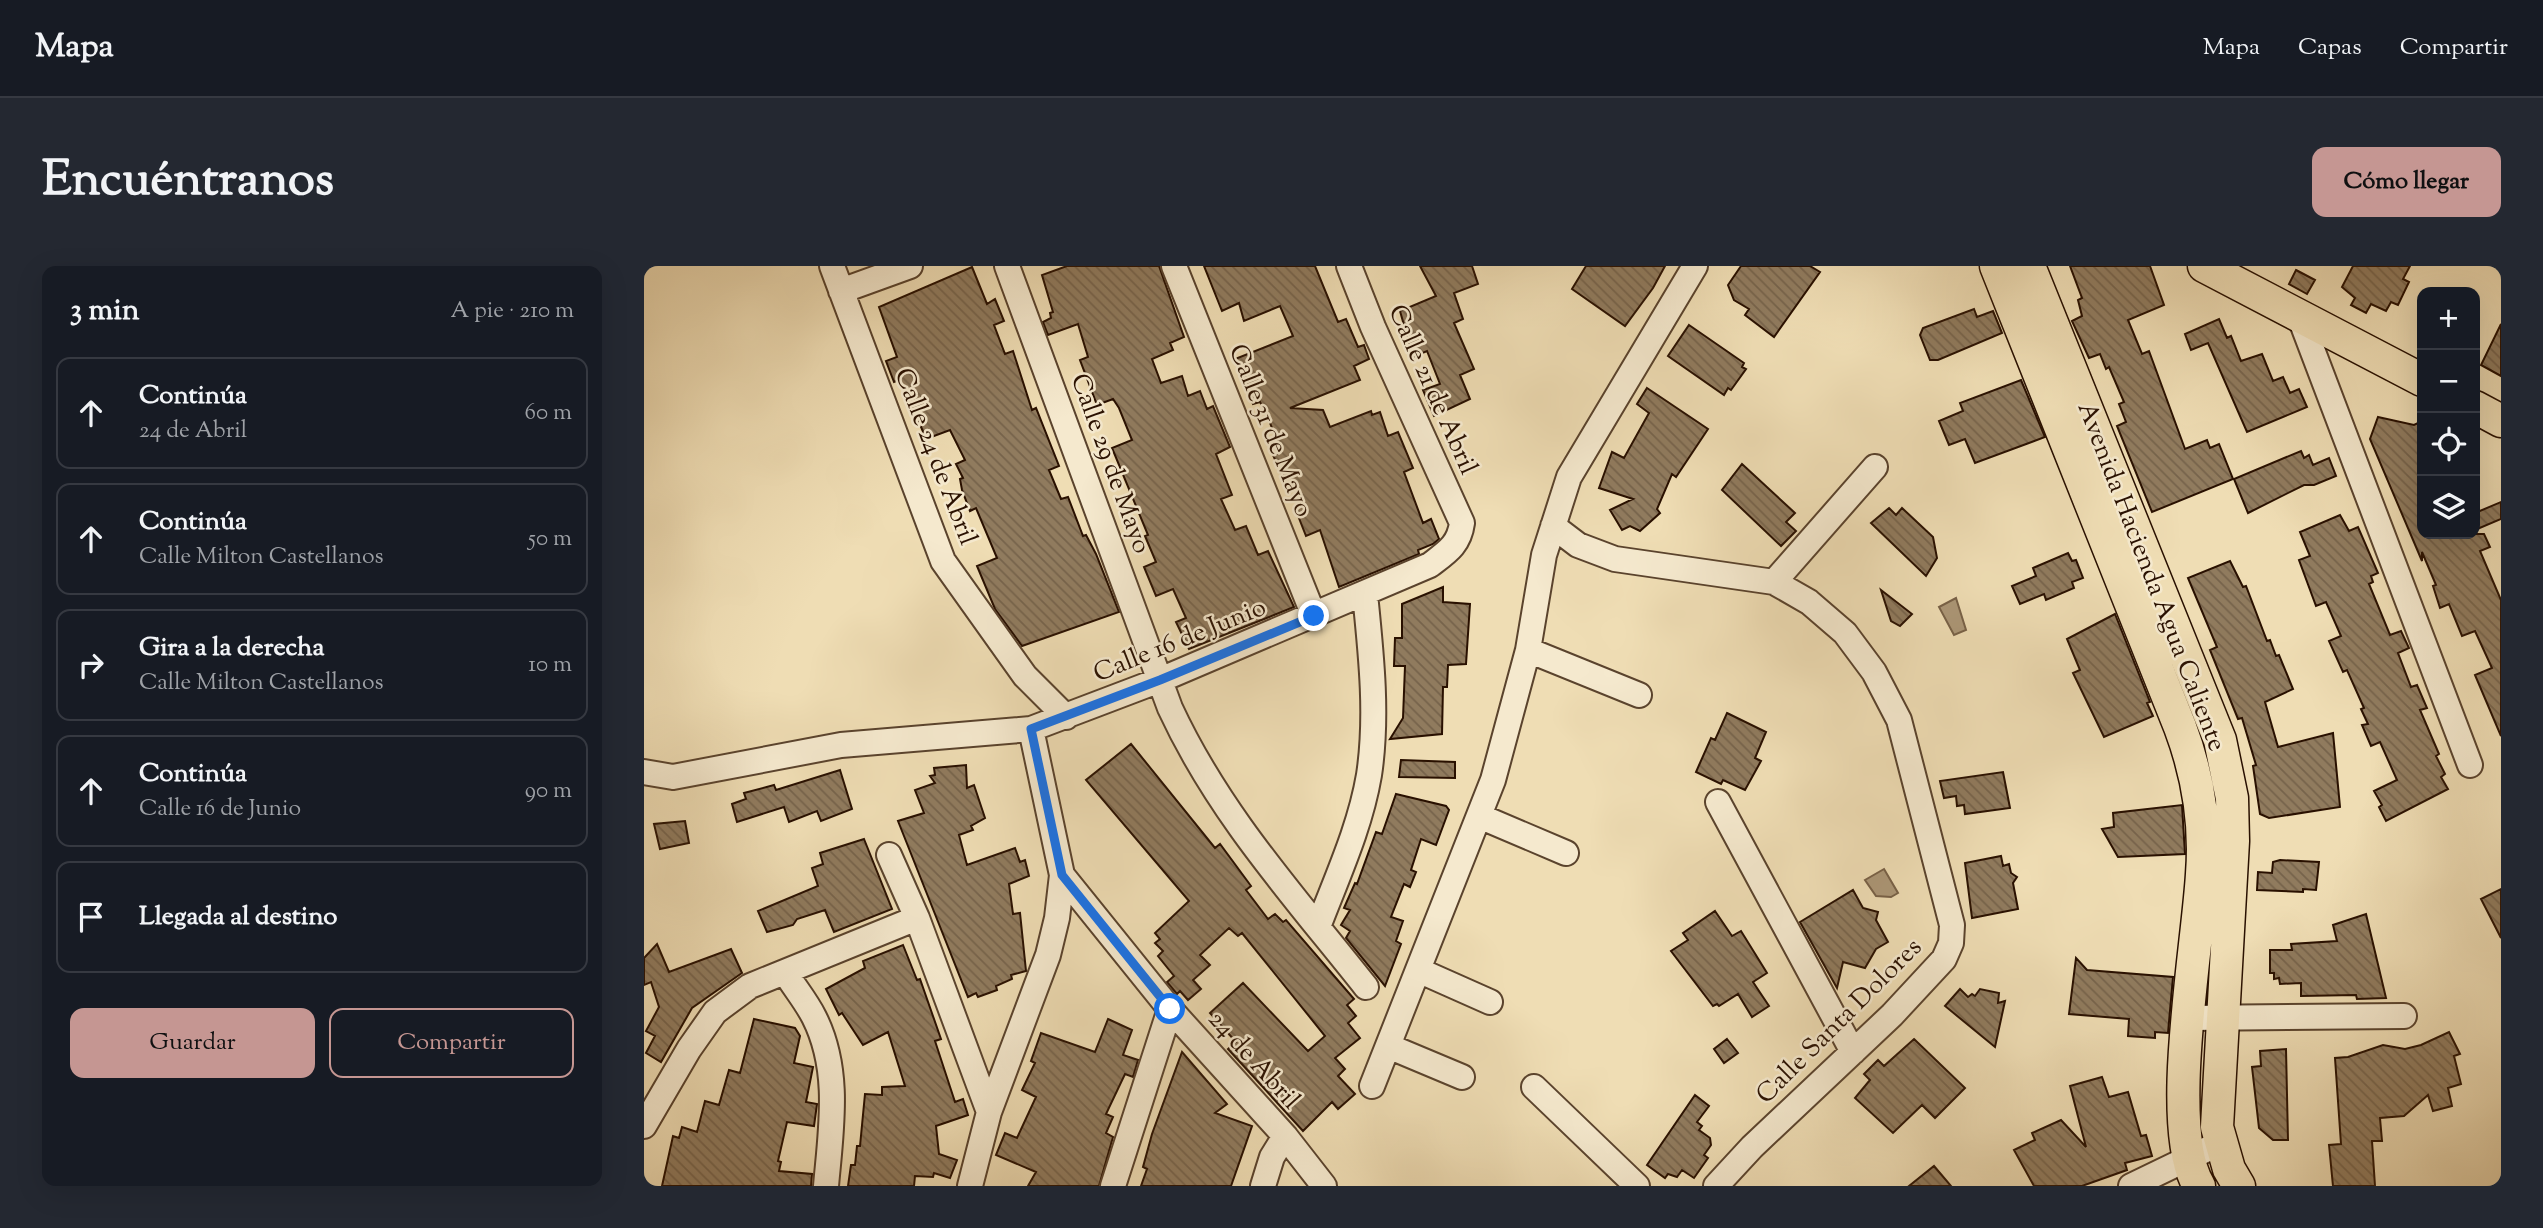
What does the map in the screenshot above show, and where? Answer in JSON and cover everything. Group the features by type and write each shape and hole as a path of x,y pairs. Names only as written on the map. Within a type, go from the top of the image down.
{"main road":[{"name":"Avenida Hacienda Agua Caliente","path":"1996,266 2180,727 2199,788 2203,871 2189,1018 2183,1135 2193,1172"},
{"name":"Avenida Hacienda Agua Caliente","path":"2029,266 2220,740 2232,798 2233,841 2217,1127 2220,1143 2239,1186"},
{"path":"2204,266 2417,377"},
{"path":"2480,410 2501,421"}],"street":[{"name":"Calle 24 de Abril","path":"832,266 943,561 1025,676 1066,717"},
{"path":"841,291 911,266"},
{"name":"Calle 29 de Mayo","path":"1007,266 1160,680 1190,751 1247,840 1366,987"},
{"name":"Calle 31 de Mayo","path":"1174,266 1314,616"},
{"name":"Calle 21 de Abril","path":"1349,266 1373,327 1462,523 1460,537"},
{"path":"1372,1086 1493,780 1528,650 1544,555 1569,477 1695,266"},
{"path":"2299,315 2470,765"},
{"path":"1774,582 1875,467"},
{"name":"Calle Santa Dolores","path":"1553,526 1578,545 1615,559 1774,582 1809,602 1845,633 1874,672 1899,720 1952,925 1951,943 1944,959 1853,1052 1752,1147 1716,1186"},
{"name":"Calle 16 de Junio","path":"644,772 673,777 841,745 1031,729 1160,680 1430,565 1455,547 1460,537"},
{"path":"1318,927 1356,828 1369,774 1371,658 1365,594"},
{"path":"1528,650 1639,695"},
{"path":"978,1183 989,1112 1048,955 1057,918 1062,875 1031,729"},
{"path":"1718,802 1853,1052"},
{"path":"1479,816 1566,853"},
{"path":"889,855 917,918 989,1112"},
{"name":"24 de Abril","path":"1062,875 1170,1009 1285,1136 1324,1186"},
{"path":"644,1126 689,1049 715,1012 750,986 917,918"},
{"path":"1418,970 1490,1002"},
{"path":"785,972 813,1015 824,1040 834,1094 827,1186"},
{"path":"1113,1186 1170,1009"},
{"path":"2189,1018 2404,1016"},
{"path":"1388,1046 1462,1077"},
{"path":"1534,1087 1637,1186"},
{"path":"1263,1186 1272,1157 1285,1136"},
{"path":"2131,1186 2193,1172 2220,1143"}],"shaded area":[{"path":"1956,598 1966,630 1954,635 1939,607"},
{"path":"1884,869 1898,893 1891,897 1876,896 1865,880"}],"building":[{"path":"1067,266 1159,266 1184,337 1170,343 1173,350 1152,359 1161,383 1182,376 1188,396 1200,391 1207,409 1213,406 1230,447 1216,454 1232,495 1221,499 1235,530 1246,526 1258,555 1268,551 1294,607 1189,649 1176,622 1186,618 1173,589 1156,596 1144,567 1156,562 1145,536 1148,535 1112,448 1132,440 1119,408 1113,399 1097,405 1080,360 1088,357 1078,324 1048,335 1043,322 1051,318 1050,313 1053,312 1042,275"},
{"path":"1204,266 1315,266 1338,322 1346,319 1358,347 1364,345 1369,359 1354,366 1360,380 1290,408 1323,410 1330,427 1371,411 1372,415 1380,412 1388,436 1398,432 1413,468 1404,472 1423,523 1431,519 1439,539 1418,550 1419,554 1339,587 1320,530 1306,536 1295,508 1301,506 1290,475 1283,478 1273,455 1281,452 1267,415 1260,402 1253,404 1235,359 1293,336 1280,306 1244,321 1239,303 1222,311"},
{"path":"1420,266 1472,266 1478,284 1454,293 1463,319 1454,323 1474,369 1460,375 1470,399 1434,416 1423,390 1440,384 1427,351 1413,357 1400,311 1436,296"},
{"path":"1586,266 1665,266 1653,288 1625,326 1572,289"},
{"path":"1741,266 1810,266 1820,272 1774,337 1745,315 1749,309 1734,300 1728,285"},
{"path":"2070,266 2150,266 2164,305 2128,320 2142,354 2149,351 2185,449 2207,440 2210,448 2219,444 2233,479 2152,512 2117,426 2126,422 2119,404 2124,402 2109,367 2106,369 2100,354 2089,358 2072,321 2082,316 2078,300 2082,298"},
{"path":"2353,266 2410,266 2403,279 2409,282 2398,305 2391,302 2386,311 2371,304 2366,313 2351,305 2355,298 2342,287"},
{"path":"972,267 987,304 995,299 1004,321 994,325 1005,354 1013,351 1032,410 1036,408 1059,466 1049,470 1061,499 1068,497 1083,536 1086,535 1096,554 1119,612 1022,646 995,609 977,566 997,558 976,508 970,511 962,490 960,479 963,478 956,464 965,460 950,430 926,439 919,422 916,423 899,380 894,382 886,361 897,357 879,307"},
{"path":"2296,270 2315,280 2307,294 2289,284"},
{"path":"1974,309 1977,317 1993,311 2002,333 1938,360 1930,360 1920,335 1923,328"},
{"path":"2219,319 2227,338 2231,336 2241,361 2262,354 2273,381 2283,377 2290,393 2299,389 2307,407 2247,432 2208,343 2191,350 2185,334"},
{"path":"2501,324 2501,376 2481,365"},
{"path":"1689,325 1744,363 1742,367 1746,369 1731,390 1728,388 1724,395 1668,356"},
{"path":"2021,380 2045,437 1975,463 1965,439 1949,445 1939,421 1963,411 1960,403"},
{"path":"1647,388 1708,429 1676,477 1672,474 1657,509 1660,513 1640,531 1630,526 1622,530 1610,510 1633,499 1599,488 1612,452 1624,458 1649,413 1637,404"},
{"path":"2378,417 2417,424 2417,539 2480,539 2480,534 2484,534 2490,547 2480,551 2501,600 2501,736 2475,675 2492,668 2475,631 2462,636 2449,604 2440,608 2433,586 2436,585 2422,552 2422,561 2370,439"},
{"path":"2301,451 2304,458 2309,455 2313,465 2329,458 2336,476 2314,485 2304,485 2248,513 2234,479"},
{"path":"1742,464 1795,513 1786,522 1796,531 1781,546 1722,490"},
{"path":"2501,502 2501,519 2480,528 2480,511"},
{"path":"1889,508 1896,515 1902,508 1933,537 1937,558 1926,576 1871,523"},
{"path":"2340,515 2349,531 2358,527 2378,573 2371,576 2373,582 2369,584 2390,635 2401,631 2409,648 2398,653 2411,687 2417,685 2427,708 2420,710 2439,754 2436,756 2445,774 2441,777 2448,789 2386,821 2379,807 2382,805 2374,791 2397,780 2380,742 2371,746 2362,725 2368,724 2361,709 2364,708 2347,670 2343,672 2329,641 2341,636 2326,602 2316,606 2299,560 2310,556 2300,532"},
{"path":"2068,553 2072,561 2076,560 2083,578 2072,582 2074,588 2046,600 2044,594 2020,604 2012,586 2036,576 2033,568"},
{"path":"2230,561 2243,587 2246,586 2267,641 2270,640 2276,656 2279,655 2293,689 2265,702 2278,747 2333,733 2340,807 2269,818 2260,814 2253,766 2256,765 2242,718 2238,719 2210,650 2217,647 2188,578"},
{"path":"1443,587 1443,602 1470,604 1466,664 1448,665 1447,687 1443,687 1442,734 1390,739 1403,718 1405,666 1394,666 1395,638 1402,638 1402,604"},
{"path":"1881,590 1912,614 1900,626 1891,621"},
{"path":"2115,614 2153,716 2104,737 2073,673 2080,670 2067,639"},
{"path":"1727,713 1766,732 1755,758 1761,761 1745,790 1723,780 1721,784 1696,772 1711,738 1715,740"},
{"path":"1131,744 1215,848 1220,844 1251,886 1246,890 1268,919 1275,914 1283,922 1286,920 1354,999 1347,1005 1356,1016 1348,1023 1360,1038 1335,1058 1345,1069 1338,1076 1355,1094 1338,1109 1332,1102 1303,1131 1228,1049 1236,1042 1210,1013 1243,983 1308,1051 1325,1036 1242,933 1238,936 1229,928 1200,955 1210,965 1193,980 1201,989 1188,1000 1180,991 1177,994 1167,982 1174,976 1158,956 1163,951 1155,943 1160,939 1155,933 1189,901 1086,780"},
{"path":"1401,760 1455,762 1455,778 1399,777"},
{"path":"966,765 967,788 974,785 985,818 971,826 973,830 959,835 967,865 1015,848 1020,862 1025,860 1029,876 1009,884 1013,914 1020,913 1026,971 1011,975 1012,979 996,986 997,990 978,997 976,993 968,997 898,821 924,813 915,790 935,783 930,776 935,775 934,768"},
{"path":"840,770 852,809 821,821 817,811 789,822 784,807 737,822 732,804 746,799 744,793 774,785 776,790"},
{"path":"2003,772 2010,808 1965,814 1964,805 1957,806 1956,796 1944,798 1940,781"},
{"path":"1396,794 1446,806 1449,810 1436,845 1421,839 1411,870 1416,872 1410,887 1404,884 1391,917 1403,921 1396,941 1401,944 1385,986 1346,938 1350,931 1341,925 1350,910 1344,908 1355,883 1357,884 1376,832 1382,834"},
{"path":"2182,805 2185,854 2118,857 2102,829 2114,827 2113,813"},
{"path":"685,821 689,843 660,849 654,824"},
{"path":"864,839 892,909 834,932 825,910 797,919 793,925 767,932 758,911 818,886 812,868 823,864 820,853"},
{"path":"2001,856 2003,866 2009,864 2011,873 2017,877 2013,883 2018,909 1972,918 1965,863"},
{"path":"2273,862 2319,862 2316,890 2257,890 2258,872 2272,873"},
{"path":"2501,889 2501,938 2481,899"},
{"path":"1853,890 1863,908 1878,912 1876,920 1888,942 1876,949 1865,968 1843,962 1837,988 1800,922"},
{"path":"1715,911 1732,936 1741,931 1767,973 1753,982 1769,1006 1752,1017 1738,994 1719,1006 1713,1006 1671,951 1688,940 1683,933"},
{"path":"2366,914 2386,998 2357,999 2356,995 2301,996 2301,983 2280,984 2279,978 2274,979 2274,973 2270,973 2270,950 2292,950 2291,944 2337,941 2333,925"},
{"path":"657,944 669,972 731,949 742,973 692,1008 661,1062 646,1053 655,1036 646,1031 659,1007 651,982 644,985 644,958"},
{"path":"903,945 917,980 920,979 941,1039 935,1041 955,1102 963,1099 968,1115 936,1126 939,1154 957,1160 950,1178 934,1173 933,1177 915,1176 914,1186 848,1186 851,1165 855,1165 857,1146 860,1146 865,1094 882,1095 882,1087 905,1086 888,1032 863,1045 842,1013 839,1015 826,989 865,968 863,961"},
{"path":"2076,958 2087,970 2173,977 2168,1033 2155,1032 2155,1038 2128,1036 2129,1019 2069,1014"},
{"path":"1960,989 1968,997 1972,994 1975,996 1980,989 1999,993 1998,1003 2005,1001 1995,1047 1945,1006"},
{"path":"754,1019 795,1028 800,1036 794,1063 813,1067 806,1102 817,1104 814,1126 787,1122 778,1161 781,1162 779,1171 812,1174 811,1186 662,1186 673,1136 679,1138 682,1127 697,1132 705,1101 719,1105 729,1070 740,1073"},
{"path":"1108,1019 1132,1030 1123,1055 1138,1060 1133,1077 1125,1074 1106,1114 1113,1117 1106,1133 1113,1137 1099,1186 1028,1186 1036,1172 996,1155 1005,1133 1017,1138 1036,1097 1022,1090 1035,1063 1031,1061 1041,1033 1095,1052"},
{"path":"2449,1032 2460,1054 2454,1056 2461,1084 2448,1088 2452,1106 2433,1111 2428,1095 2404,1116 2380,1118 2382,1141 2372,1141 2375,1186 2333,1186 2329,1145 2341,1144 2335,1058 2348,1057 2383,1045 2405,1049"},
{"path":"1727,1039 1738,1053 1724,1063 1714,1049"},
{"path":"1914,1039 1965,1088 1935,1118 1922,1105 1893,1133 1855,1098 1870,1080 1864,1074 1878,1060 1884,1066"},
{"path":"2286,1049 2288,1140 2273,1140 2259,1128 2252,1067 2261,1066 2260,1051"},
{"path":"1182,1052 1227,1104 1215,1113 1252,1126 1231,1186 1141,1186 1147,1169 1143,1167 1152,1134"},
{"path":"2102,1077 2109,1097 2128,1092 2141,1136 2146,1135 2152,1156 2125,1163 2127,1170 2082,1186 2034,1186 2014,1150 2035,1140 2032,1133 2061,1120 2086,1147 2070,1086"},
{"path":"1695,1095 1709,1106 1697,1122 1702,1126 1699,1130 1710,1138 1711,1145 1704,1155 1708,1158 1694,1178 1682,1170 1677,1177 1668,1174 1665,1178 1647,1165"},
{"path":"1934,1166 1951,1186 1909,1186"}],"route":[{"path":"1170,1009 1062,875 1031,729 1160,680 1314,616"}]}
